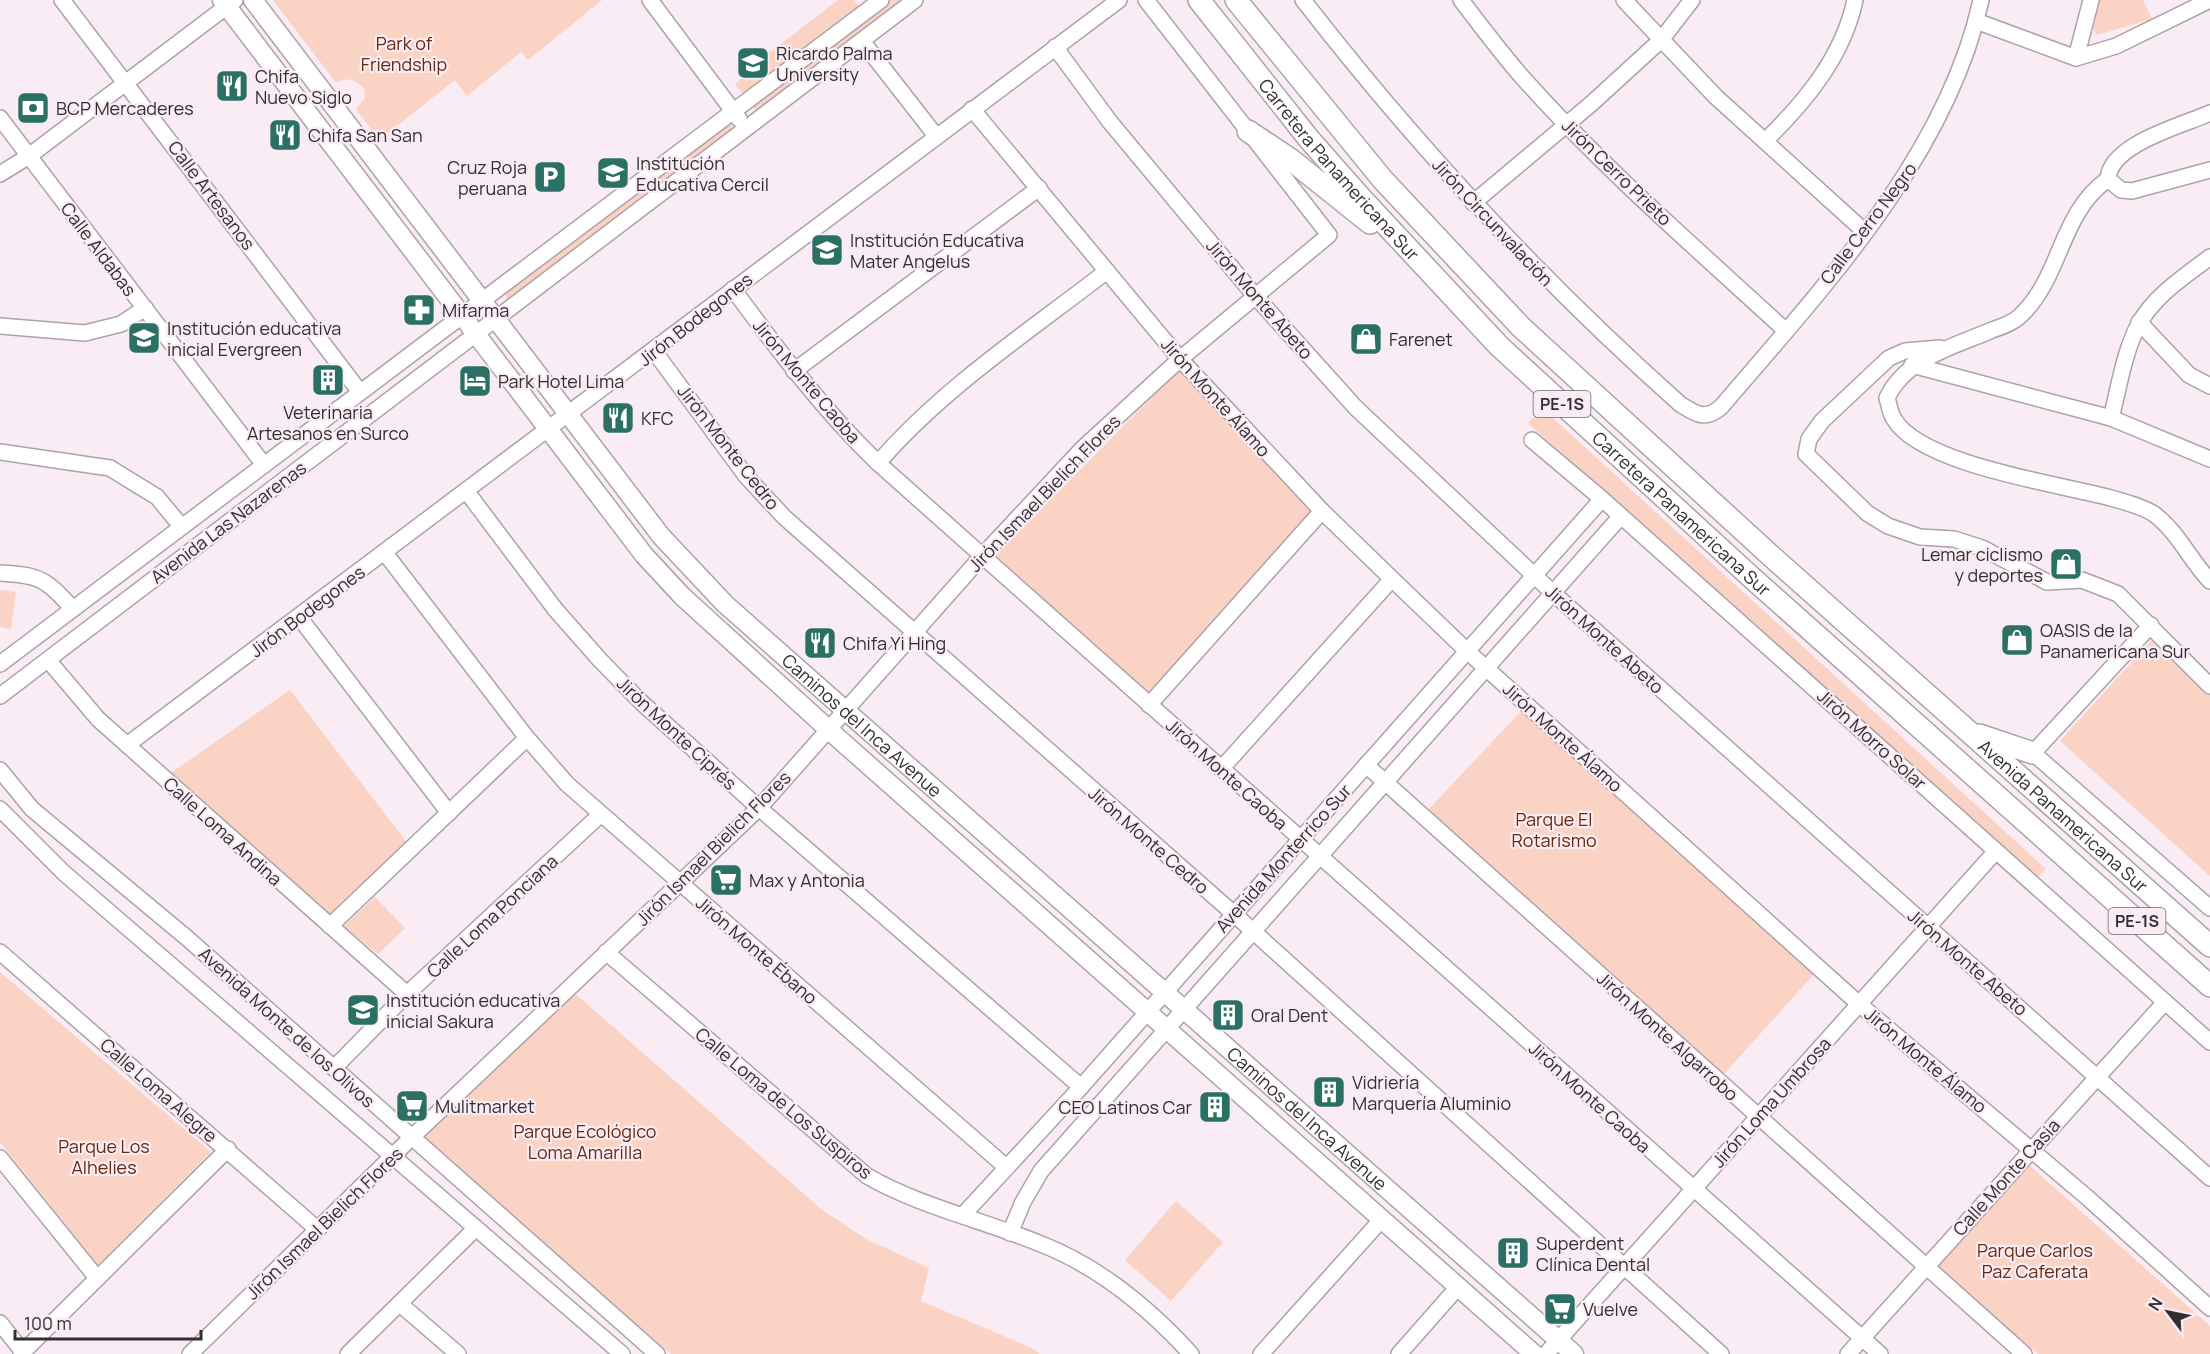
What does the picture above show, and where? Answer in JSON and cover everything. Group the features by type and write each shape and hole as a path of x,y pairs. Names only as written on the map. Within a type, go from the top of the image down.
{"highway":[{"name":"Carretera Panamericana Sur","path":"1199,0 1309,139 1416,260 1500,346 1592,433 1966,768"},
{"name":"Carretera Panamericana Sur","path":"1236,0 1383,180 1521,327 1770,555 1970,732"},
{"path":"1248,131 1290,159 1416,260"},
{"path":"1970,732 2032,753"},
{"name":"Avenida Panamericana Sur","path":"1970,732 2210,946"},
{"name":"Avenida Panamericana Sur","path":"1966,768 2210,986"}],"main road":[{"name":"Caminos del Inca Avenue","path":"253,0 661,536 693,573 845,711 1184,1010 1552,1347 1574,1354"},
{"name":"Caminos del Inca Avenue","path":"228,2 549,431 644,555 682,596 1534,1354"}],"street":[{"name":"Calle Artesanos","path":"62,0 127,82 360,392"},
{"path":"650,0 746,129"},
{"name":"Avenida Las Nazarenas","path":"0,664 881,0"},
{"name":"Avenida Las Nazarenas","path":"0,696 915,0"},
{"name":"Jirón Bodegones","path":"128,745 549,431 733,289 1119,0"},
{"path":"1146,0 1248,131"},
{"name":"Jirón Circunvalación","path":"1303,0 1395,114 1473,203 1608,339 1680,404 1697,415 1707,416"},
{"name":"Jirón Cerro Prieto","path":"1461,0 1522,77 1568,125 1633,189 1786,331"},
{"path":"1624,0 1716,97 1864,231"},
{"path":"1473,203 1568,125 1661,40 1692,0"},
{"path":"1765,141 1800,105 1823,73 1850,24 1855,0"},
{"name":"Calle Cerro Negro","path":"1707,416 1720,407 1786,331 1864,231 1920,152 1943,108 1976,21 1981,0"},
{"path":"2076,58 2091,0"},
{"path":"1976,21 2076,58 2116,46 2210,0"},
{"path":"0,174 29,156 228,2"},
{"path":"862,41 936,136"},
{"name":"Jirón Monte Abeto","path":"1055,47 1110,122 1256,297 1356,408 1534,576 2210,1178"},
{"name":"Jirón Monte Álamo","path":"972,109 1179,359 1322,511 1392,579 1467,651 1859,1004 2031,1150 2210,1308"},
{"path":"2210,113 2130,147 2114,159 2109,169 2108,179 2093,190 2075,213 2046,282 2020,317 1912,365 1894,382 1887,398 1894,419 1907,434 1925,446 1977,465 2092,493 2153,513 2188,550 2210,581"},
{"name":"Calle Aldabas","path":"0,118 264,465"},
{"name":"Jirón Ismael Bielich Flores","path":"190,1354 411,1138 759,808 983,555 1082,449 1179,359 1329,235 1248,131"},
{"path":"2108,179 2121,190 2132,191 2210,170"},
{"path":"794,371 1039,188"},
{"path":"2111,418 2133,335 2139,322 2169,289 2210,257"},
{"path":"878,462 904,432 938,401 1107,271"},
{"name":"Jirón Monte Caoba","path":"733,289 837,424 1149,705 1880,1354"},
{"path":"0,326 85,333 121,324 145,308"},
{"path":"2139,322 2189,375 2210,386"},
{"path":"1953,346 1905,351 1889,358 1822,421 1809,439 1806,454 1867,513 1888,526 1920,537 1954,539 1982,548 2047,582 2082,580 2118,594 2210,686"},
{"name":"Jirón Monte Cedro","path":"654,351 747,476 784,517 913,634 1233,914 1721,1354"},
{"path":"1912,365 2111,418 2210,459"},
{"name":"Jirón Morro Solar","path":"1532,440 1602,499 2210,1042"},
{"path":"0,452 110,468 157,497 181,526"},
{"name":"Jirón Monte Ciprés","path":"467,492 555,609 641,702 759,808 1081,1087"},
{"name":"Avenida Monterrico Sur","path":"963,1215 1081,1087 1602,499"},
{"path":"1149,705 1322,511"},
{"name":"Avenida Monterrico Sur","path":"1010,1233 1023,1202 1041,1171 1621,516"},
{"name":"Jirón Monte Ébano","path":"385,553 527,738 567,784 1006,1167"},
{"path":"0,573 31,575 51,586 73,609"},
{"path":"1221,769 1392,579"},
{"path":"299,617 449,813"},
{"path":"2032,753 2151,625"},
{"name":"Calle Loma Andina","path":"48,660 98,719 407,994"},
{"path":"330,926 527,738"},
{"name":"Avenida Panamericana Sur","path":"2032,753 2210,908"},
{"name":"Jirón Monte Algarrobo","path":"1366,765 2024,1354"},
{"name":"Avenida Monte de los Olivos","path":"0,770 32,809 187,938 657,1354"},
{"name":"Calle Loma Ponciana","path":"334,1068 407,994 600,815"},
{"name":"Avenida Monte de los Olivos","path":"2,816 64,873 622,1354"},
{"name":"Jirón Loma Umbrosa","path":"1552,1347 1996,850"},
{"name":"Calle Loma Alegre","path":"0,952 317,1229"},
{"name":"Calle Loma de Los Suspiros","path":"606,952 867,1176 915,1200 1041,1243 1072,1258 1127,1293 1150,1311 1191,1354"},
{"name":"Calle Monte Casia","path":"1848,1354 2165,1002"},
{"path":"0,1323 22,1353 228,1149"},
{"path":"0,1158 97,1278"},
{"path":"1261,1354 1382,1219"},
{"path":"348,1354 476,1228"},
{"path":"1399,1354 1458,1287"},
{"path":"400,1304 458,1354"}],"green space":[{"name":"Park of Friendship","path":"273,0 602,0 528,60 521,52 467,96 455,80 379,140 356,109 365,98 364,88 350,80 336,83"},
{"path":"838,0 854,0 859,6 744,95 735,84 751,71 744,61 754,53 760,60"},
{"path":"890,0 903,0 756,111 751,105"},
{"path":"2097,0 2143,0 2152,19 2097,35 2093,29"},
{"path":"730,124 735,131 508,302 505,294"},
{"path":"1178,371 1314,512 1149,693 994,557"},
{"path":"1542,408 2046,869 2038,877 1528,423"},
{"path":"0,590 16,592 11,629 0,627"},
{"path":"2158,640 2210,692 2210,876 2060,741 2151,641"},
{"path":"290,690 408,844 329,919 168,775"},
{"name":"Parque El Rotarismo","path":"1524,708 1815,973 1724,1074 1428,810"},
{"path":"375,897 405,928 378,954 344,926"},
{"name":"Parque Los Alhelies","path":"0,972 211,1152 98,1265 0,1142"},
{"name":"Parque Ecológico Loma Amarilla","path":"571,990 821,1209 866,1239 929,1268 921,1301 1032,1348 1040,1354 671,1354 420,1136"},
{"name":"Parque Carlos Paz Caferata","path":"2029,1165 2210,1326 2210,1354 2038,1354 1938,1266"},
{"path":"1176,1201 1223,1242 1171,1301 1125,1260"}],"place":[{"name":"Ricardo Palma University","path":"753,63"},
{"name":"Chifa Nuevo Siglo","path":"232,86"},
{"name":"BCP Mercaderes","path":"33,108"},
{"name":"Chifa San San","path":"285,135"},
{"name":"Institución Educativa Cercil","path":"613,173"},
{"name":"Cruz Roja peruana","path":"550,177"},
{"name":"Institución Educativa Mater Angelus","path":"827,250"},
{"name":"Mifarma","path":"419,310"},
{"name":"Institución educativa inicial Evergreen","path":"144,338"},
{"name":"Farenet","path":"1366,339"},
{"name":"Veterinaria Artesanos en Surco","path":"328,380"},
{"name":"Park Hotel Lima","path":"475,381"},
{"name":"KFC","path":"618,418"},
{"name":"Lemar ciclismo y deportes","path":"2066,564"},
{"name":"OASIS de la Panamericana Sur","path":"2017,640"},
{"name":"Chifa Yi Hing","path":"820,643"},
{"name":"Max y Antonia","path":"726,880"},
{"name":"Institución educativa inicial Sakura","path":"363,1010"},
{"name":"Oral Dent","path":"1228,1015"},
{"name":"Vidriería Marquería Aluminio","path":"1329,1092"},
{"name":"Mulitmarket","path":"412,1106"},
{"name":"CEO Latinos Car","path":"1215,1107"},
{"name":"Superdent Clínica Dental","path":"1513,1253"},
{"name":"Vuelve","path":"1560,1309"}]}
